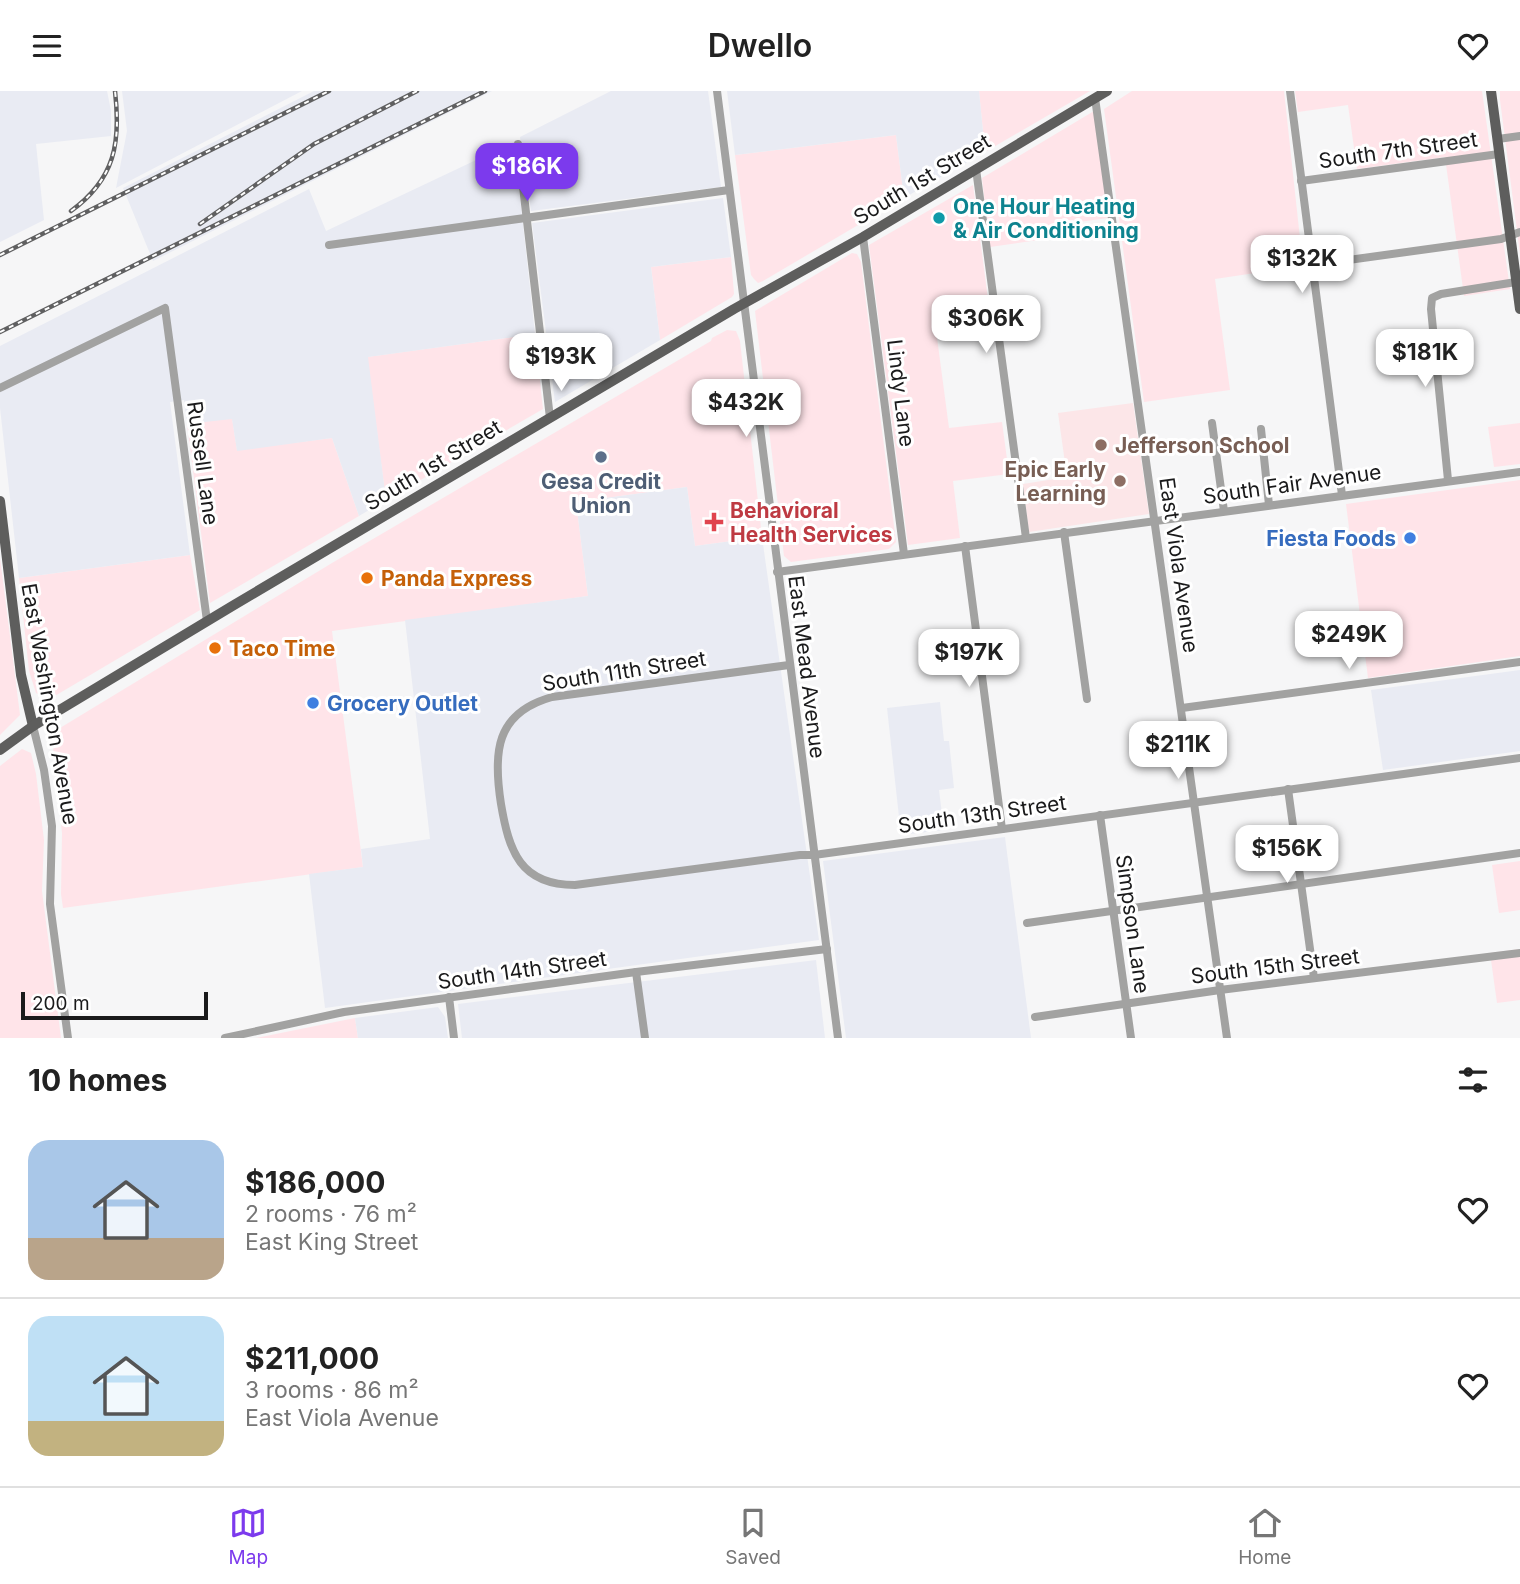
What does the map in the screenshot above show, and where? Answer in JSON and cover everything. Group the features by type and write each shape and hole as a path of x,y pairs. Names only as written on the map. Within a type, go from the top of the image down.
{"main road":[{"name":"South 1st Street","path":"0,750 33,726 207,621 1107,91"},
{"path":"1492,91 1499,154 1515,234 1516,282 1520,309"},
{"name":"East Washington Avenue","path":"0,501 21,675 33,726"}],"street":[{"name":"East Mead Avenue","path":"717,91 838,1038"},
{"path":"1290,91 1342,495"},
{"name":"East Viola Avenue","path":"1095,98 1227,1038"},
{"name":"South 7th Street","path":"1498,139 1520,136"},
{"path":"518,144 550,418"},
{"name":"South 7th Street","path":"1301,181 1499,154"},
{"path":"976,169 1026,538"},
{"path":"329,245 729,190"},
{"path":"1312,265 1501,239 1515,234"},
{"name":"Lindy Lane","path":"863,237 904,554"},
{"path":"1448,480 1432,298 1441,294 1516,282"},
{"name":"Russell Lane","path":"0,388 165,308 207,621"},
{"path":"1212,423 1224,511"},
{"path":"1261,429 1269,505"},
{"name":"South Fair Avenue","path":"777,572 1155,519 1520,472"},
{"path":"1064,532 1087,699"},
{"path":"965,546 1002,829"},
{"path":"1182,708 1520,662"},
{"name":"South 11th Street","path":"501,800 496,761 503,732 516,716 540,700 789,665"},
{"name":"East Washington Avenue","path":"33,726 44,770 52,826 50,904 68,1038"},
{"name":"South 13th Street","path":"501,800 507,838 516,857 529,872 551,884 575,885 814,855 1520,758"},
{"path":"1288,789 1314,978"},
{"name":"Simpson Lane","path":"1100,815 1131,1038"},
{"path":"1027,923 1520,853"},
{"name":"South 14th Street","path":"225,1038 344,1012 827,949"},
{"name":"South 15th Street","path":"1035,1017 1220,990 1520,953"},
{"path":"636,972 645,1038"},
{"path":"449,997 454,1038"}],"shaded area":[{"path":"0,91 107,91 111,111 111,136 36,144 44,220 0,242"},
{"path":"122,91 302,91 116,188 127,131"},
{"path":"314,91 492,91 153,261 123,188"},
{"path":"611,91 708,91 721,187 531,211 520,137"},
{"path":"727,91 979,91 985,152 904,198 896,135 735,155"},
{"path":"979,91 1090,91 985,152"},
{"path":"1132,91 1284,91 1303,266 1215,279 1230,390 1144,402 1104,109"},
{"path":"1295,91 1482,91 1510,289 1464,296 1445,157 1357,169 1348,105 1298,112"},
{"path":"1500,91 1520,91 1520,254 1500,100"},
{"path":"1094,111 1108,218 1050,226 1052,238 990,247 982,178"},
{"path":"896,135 904,198 758,283 751,275 735,155"},
{"path":"514,142 535,334 368,357 386,500 359,516 332,438 237,451 232,419 187,424 184,400 170,402 190,555 19,578 0,408 0,346 309,189 326,231"},
{"path":"973,185 989,307 934,315 949,428 1002,422 1009,474 953,481 960,538 908,545 869,245"},
{"path":"723,198 731,257 651,267 660,340 555,402 532,223"},
{"path":"852,253 857,254 861,262 896,542 889,549 791,562 784,556 755,311"},
{"path":"731,257 732,297 660,340 651,267"},
{"path":"727,330 736,331 740,341 762,537 695,546 687,487 576,502 588,596 332,631 363,867 63,908 62,833 52,737 55,731 332,563"},
{"path":"535,334 543,409 386,500 367,357"},
{"name":"Jefferson School","path":"1133,403 1149,514 1029,532 1023,484 1067,477 1058,413"},
{"path":"232,418 237,450 332,438 359,516 210,603 187,424"},
{"path":"1520,423 1520,464 1494,467 1488,427"},
{"path":"1520,480 1520,656 1368,678 1346,504"},
{"path":"687,487 695,546 762,537 819,940 325,1008 309,874 363,867 361,849 430,839 405,620 588,596 576,502"},
{"path":"190,555 200,610 48,700 36,693 29,671 19,578"},
{"path":"0,558 20,715 0,735"},
{"path":"1520,670 1520,751 1383,770 1371,690"},
{"path":"940,702 944,741 949,741 954,788 939,790 944,830 901,835 887,708"},
{"path":"22,749 31,753 36,774 44,840 42,891 61,1038 0,1038 0,766"},
{"path":"1005,837 1031,1038 846,1038 823,861"},
{"path":"1520,861 1520,910 1499,913 1492,865"},
{"path":"1520,949 1520,1000 1497,1003 1490,953"},
{"path":"816,960 825,1038 462,1038 458,1004"},
{"path":"438,1007 445,1017 448,1038 358,1038 355,1018"},
{"path":"355,1018 358,1038 256,1038"}],"railway":[{"path":"71,211 97,186 112,159 117,127 115,91"},
{"path":"0,255 329,91"},
{"path":"200,224 314,144 417,91"},
{"path":"0,332 485,91"}],"place":[{"name":"One Hour Heating & Air Conditioning","path":"939,218"},
{"name":"Jefferson School","path":"1101,445"},
{"name":"Gesa Credit Union","path":"601,457"},
{"name":"Epic Early Learning","path":"1120,481"},
{"name":"Behavioral Health Services","path":"714,522"},
{"name":"Fiesta Foods","path":"1410,538"},
{"name":"Panda Express","path":"367,578"},
{"name":"Taco Time","path":"215,648"},
{"name":"Grocery Outlet","path":"313,703"}]}
